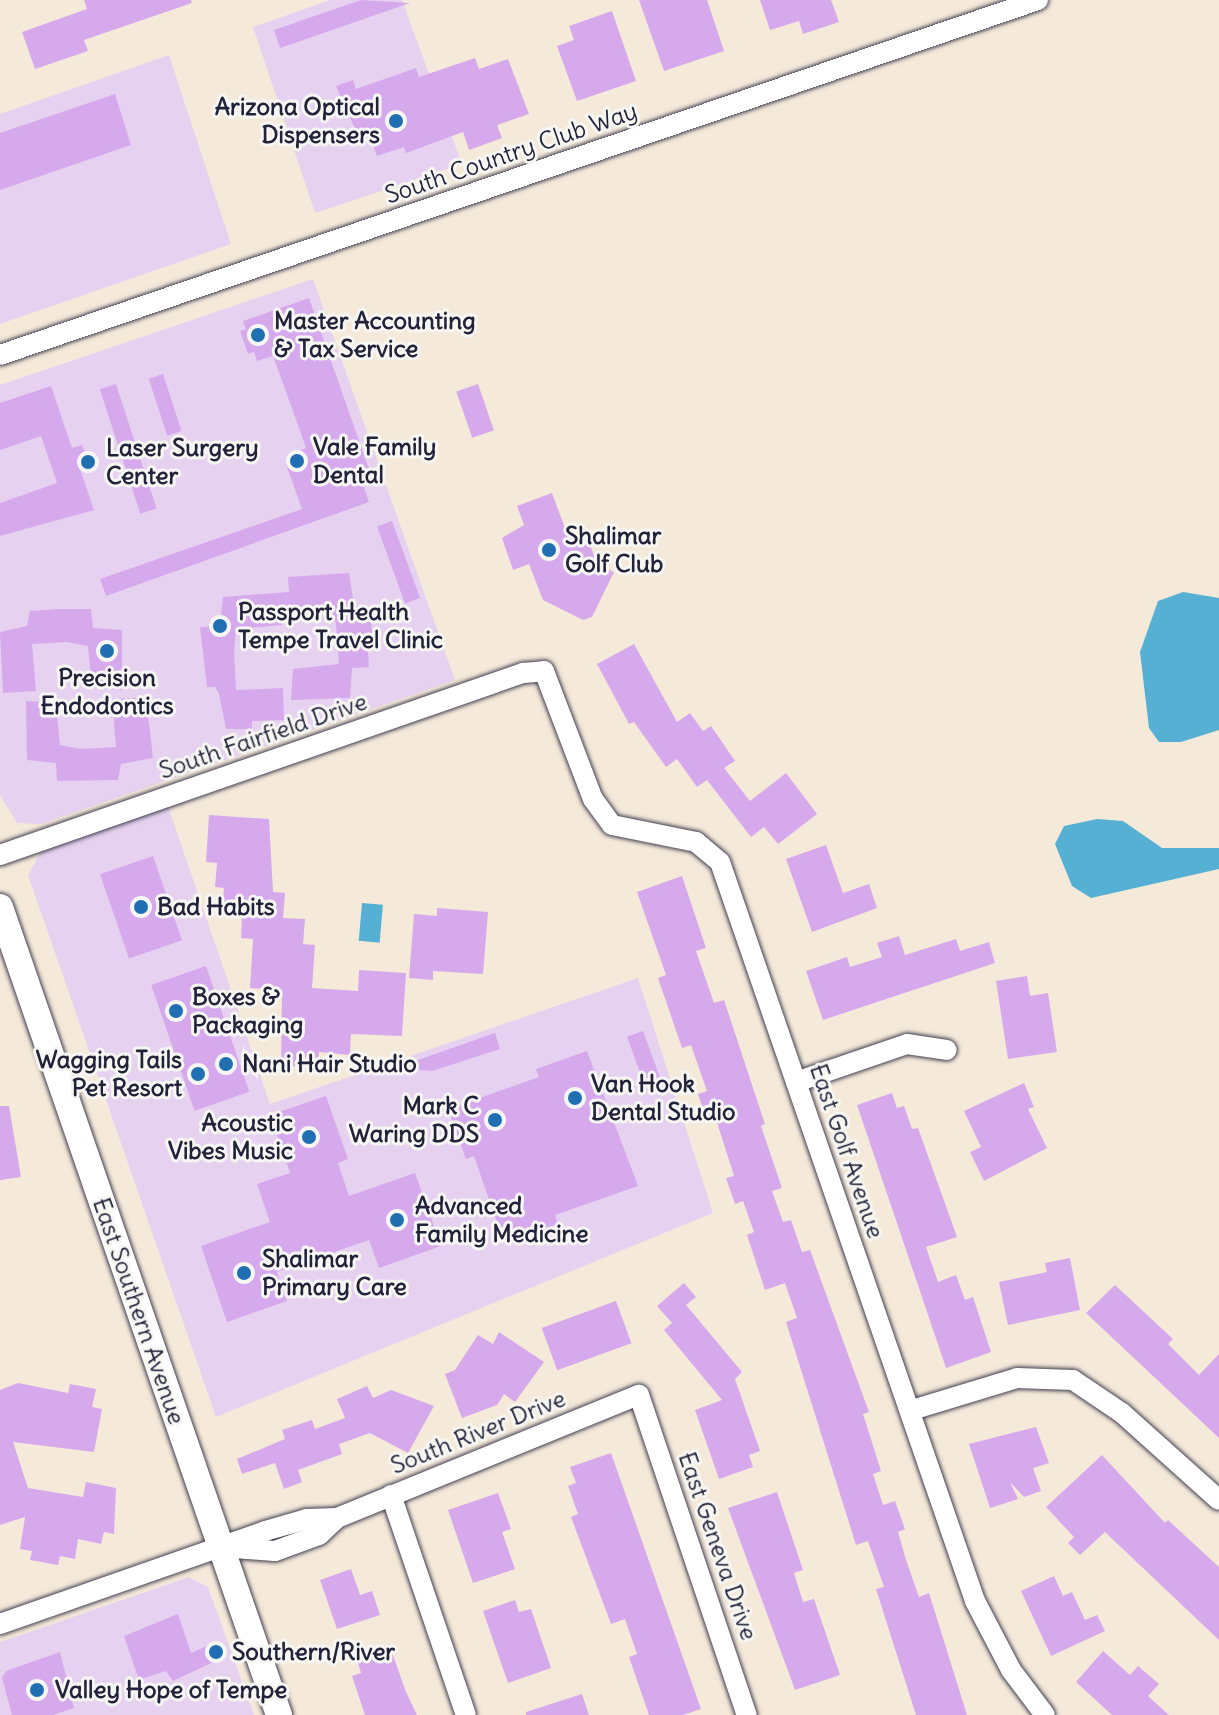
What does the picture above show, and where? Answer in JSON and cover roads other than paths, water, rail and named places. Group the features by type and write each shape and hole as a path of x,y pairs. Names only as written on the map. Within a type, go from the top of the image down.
{"main road":[{"name":"East Southern Avenue","path":"0,907 279,1715"}],"street":[{"name":"South Country Club Way","path":"0,355 1038,0"},
{"name":"South Fairfield Drive","path":"0,855 523,673 544,671"},
{"name":"East Golf Avenue","path":"544,671 555,689 593,799 612,825 696,842 720,862 912,1410 975,1601 1011,1670 1045,1715"},
{"path":"796,1082 907,1044 947,1050"},
{"path":"912,1410 1017,1378 1073,1380 1122,1413 1219,1500"},
{"name":"South River Drive","path":"0,1624 307,1519 337,1518 639,1395"},
{"name":"East Geneva Drive","path":"639,1395 747,1715"},
{"path":"391,1495 466,1715"}],"water":[{"path":"1183,592 1219,598 1219,730 1181,742 1159,742 1149,728 1140,652 1158,601"},
{"path":"1097,819 1123,821 1162,848 1219,848 1219,869 1091,898 1072,886 1055,844 1064,826"},
{"path":"362,903 383,905 380,943 359,941"}],"place":[{"name":"Arizona Optical Dispensers","path":"396,121"},
{"name":"Master Accounting & Tax Service","path":"258,335"},
{"name":"Vale Family Dental","path":"297,461"},
{"name":"Laser Surgery Center","path":"88,462"},
{"name":"Shalimar Golf Club","path":"549,550"},
{"name":"Passport Health Tempe Travel Clinic","path":"220,626"},
{"name":"Precision Endodontics","path":"107,651"},
{"name":"Bad Habits","path":"141,907"},
{"name":"Boxes & Packaging","path":"176,1011"},
{"name":"Nani Hair Studio","path":"226,1064"},
{"name":"Wagging Tails Pet Resort","path":"198,1074"},
{"name":"Van Hook Dental Studio","path":"575,1098"},
{"name":"Mark C Waring DDS","path":"495,1120"},
{"name":"Acoustic Vibes Music","path":"309,1137"},
{"name":"Advanced Family Medicine","path":"397,1220"},
{"name":"Shalimar Primary Care","path":"244,1273"},
{"name":"Southern/River","path":"216,1652"},
{"name":"Valley Hope of Tempe","path":"37,1690"}]}
